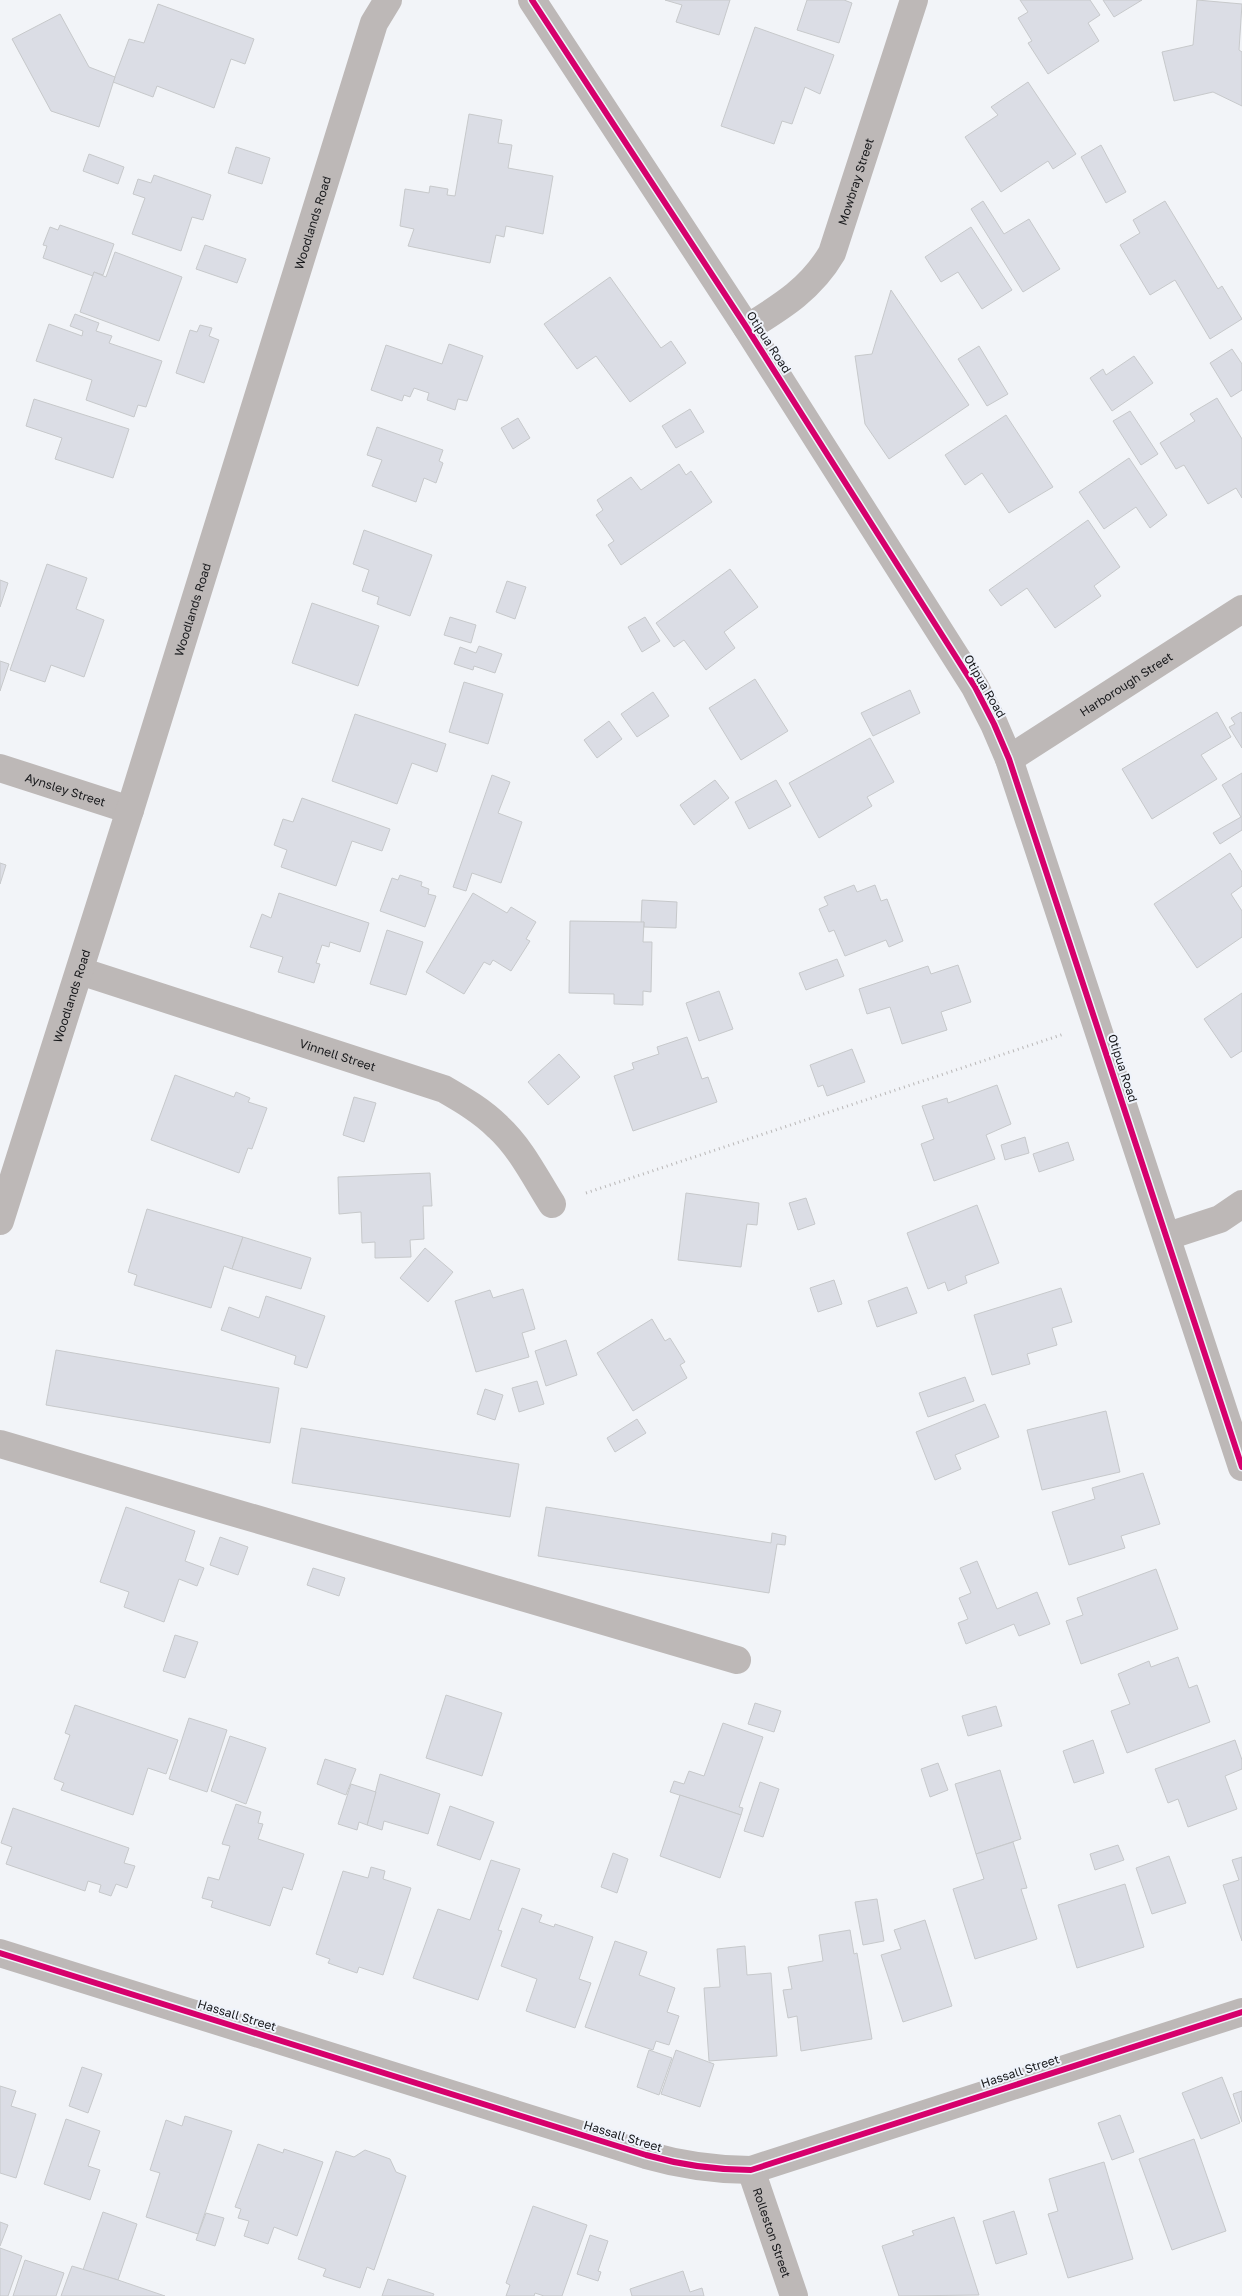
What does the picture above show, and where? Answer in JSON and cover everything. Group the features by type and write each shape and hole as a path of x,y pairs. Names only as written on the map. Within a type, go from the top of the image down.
{"street":[{"name":"Woodlands Road","path":"0,1221 130,810 374,23 388,0"},
{"name":"Otipua Road","path":"532,0 747,328 975,687 994,724 1009,759 1168,1236 1242,1467"},
{"name":"Mowbray Street","path":"747,328 793,299 824,267 832,253 914,0"},
{"name":"Harborough Street","path":"1009,759 1242,609"},
{"name":"Aynsley Street","path":"0,768 130,810"},
{"name":"Vinnell Street","path":"80,970 444,1089 470,1104 499,1128 518,1151 552,1204"},
{"path":"1168,1236 1220,1219 1242,1204"},
{"path":"0,1444 737,1660"},
{"name":"Hassall Street","path":"0,1953 646,2155 682,2165 716,2170 750,2170 1242,2012"},
{"name":"Rolleston Street","path":"750,2170 794,2296"}],"path":[{"path":"552,1204 1097,1024"}],"building":[{"path":"665,0 730,0 719,35 676,22 682,5"},
{"path":"807,0 844,0 852,3 839,43 797,30"},
{"path":"1020,0 1090,0 1100,15 1088,23 1099,41 1048,74 1028,43 1032,41 1018,18 1028,12"},
{"path":"1103,0 1142,0 1114,17"},
{"path":"1197,0 1242,4 1239,50 1242,52 1242,106 1213,92 1174,101 1162,52 1193,45"},
{"path":"158,4 254,39 245,64 231,59 214,108 157,86 153,97 113,82 129,39 144,43"},
{"path":"60,14 89,67 115,77 99,127 51,111 12,39"},
{"path":"755,27 834,55 820,94 805,87 792,124 782,121 774,144 721,126"},
{"path":"1028,82 1076,154 1053,169 1048,161 1001,192 965,137 998,115 991,107"},
{"path":"469,114 502,120 498,143 512,145 508,168 553,176 543,234 506,226 504,237 496,235 490,263 408,246 414,229 400,226 405,189 429,193 430,186 448,189 447,195 455,196"},
{"path":"1101,145 1126,192 1106,203 1081,157"},
{"path":"236,147 270,158 262,184 228,173"},
{"path":"89,154 124,167 118,184 83,171"},
{"path":"154,175 211,195 203,220 192,217 181,251 132,234 145,198 133,194 138,179 151,183"},
{"path":"983,201 1004,234 1029,219 1060,269 1023,292 971,209"},
{"path":"1165,201 1218,289 1222,286 1242,319 1210,339 1175,280 1150,295 1120,245 1140,233 1133,220"},
{"path":"60,225 114,244 103,275 94,272 93,276 43,258 47,246 43,245 50,227 58,230"},
{"path":"971,227 1012,290 982,309 958,272 941,282 925,257"},
{"path":"205,245 246,259 237,283 196,269"},
{"path":"115,252 182,277 159,341 80,312 94,272 106,277"},
{"path":"610,277 661,348 671,341 686,363 630,402 596,356 577,369 544,324"},
{"path":"891,290 969,405 889,459 865,424 855,356 872,354"},
{"path":"75,314 99,323 96,331 112,336 109,343 162,361 146,407 138,405 134,417 86,400 92,380 36,361 49,324 82,336 83,331 70,326"},
{"path":"200,325 212,328 209,336 219,340 204,383 176,373 190,330 197,332"},
{"path":"449,344 483,356 467,401 458,399 455,410 427,400 429,393 414,388 410,397 404,395 402,401 371,390 386,345 442,364"},
{"path":"979,346 1008,394 987,406 958,359"},
{"path":"1232,349 1242,364 1242,390 1231,397 1210,363"},
{"path":"1134,356 1153,383 1112,411 1090,378 1103,369 1106,375"},
{"path":"1217,398 1242,439 1242,498 1236,488 1208,504 1184,465 1176,469 1160,443 1195,421 1190,414"},
{"path":"34,399 129,429 113,478 55,459 62,438 26,426"},
{"path":"690,409 704,432 676,448 662,426"},
{"path":"1130,411 1158,454 1141,465 1113,421"},
{"path":"1006,415 1053,487 1009,513 982,473 965,485 945,455"},
{"path":"518,418 530,438 513,449 501,428"},
{"path":"377,427 443,450 439,461 443,463 436,483 424,478 416,502 372,486 382,460 367,455"},
{"path":"1129,458 1167,515 1150,528 1136,507 1104,529 1079,492"},
{"path":"679,464 686,475 691,471 712,502 621,565 608,545 614,541 596,515 603,510 597,500 631,477 641,490"},
{"path":"1088,520 1120,567 1094,586 1101,596 1055,628 1027,588 1001,606 989,590"},
{"path":"364,530 432,555 410,616 377,604 379,597 362,591 369,570 353,564"},
{"path":"47,564 87,578 76,609 104,620 84,677 51,665 45,682 10,670"},
{"path":"730,569 758,607 724,632 735,648 706,670 684,640 674,647 656,623"},
{"path":"0,580 8,583 0,607"},
{"path":"507,581 526,587 515,619 496,612"},
{"path":"312,603 379,626 358,686 292,663"},
{"path":"450,617 476,625 471,643 444,635"},
{"path":"645,617 660,641 642,652 628,627"},
{"path":"479,646 502,654 495,673 474,666 473,670 454,664 460,647 476,653"},
{"path":"0,661 9,664 0,691"},
{"path":"755,679 788,731 741,760 709,708"},
{"path":"464,682 503,694 488,744 449,732"},
{"path":"910,690 920,713 873,736 861,713"},
{"path":"653,692 669,716 637,737 621,714"},
{"path":"1217,712 1231,737 1201,755 1217,779 1152,819 1122,769"},
{"path":"1241,712 1242,748 1229,727 1235,724 1231,718"},
{"path":"355,714 446,744 437,772 412,763 397,804 332,781"},
{"path":"609,721 622,739 597,758 584,740"},
{"path":"870,738 894,782 867,797 872,806 819,838 789,783"},
{"path":"1242,773 1242,830 1220,844 1213,833 1241,817 1222,785"},
{"path":"492,775 510,782 498,813 522,822 501,883 472,873 466,891 453,887"},
{"path":"715,780 729,798 694,825 680,805"},
{"path":"776,780 791,806 749,829 735,802"},
{"path":"302,798 390,829 382,851 352,841 336,886 281,867 287,850 274,845 283,819 293,822"},
{"path":"1230,853 1242,872 1242,886 1231,894 1242,911 1242,937 1197,968 1154,904"},
{"path":"0,863 6,865 0,884"},
{"path":"400,875 422,882 421,886 429,889 428,894 436,896 425,927 380,911 392,878 398,880"},
{"path":"854,885 857,892 875,885 881,901 887,899 903,941 889,947 886,940 845,956 834,930 829,932 819,909 828,905 824,897"},
{"path":"279,893 369,923 360,952 330,942 329,947 322,945 316,963 320,964 314,983 278,972 283,957 250,947 262,914 271,918"},
{"path":"473,893 507,913 511,907 536,922 526,939 530,941 511,971 493,960 490,965 484,962 464,994 426,972"},
{"path":"642,900 677,902 676,928 644,927 644,922 641,923"},
{"path":"570,921 644,922 643,942 652,942 651,992 643,991 643,1005 614,1004 614,994 569,993"},
{"path":"387,930 423,942 406,995 370,984"},
{"path":"837,959 844,976 806,990 799,973"},
{"path":"958,965 971,1002 941,1012 947,1030 902,1044 890,1007 867,1014 859,989 928,966 931,974"},
{"path":"719,991 733,1029 699,1041 686,1003"},
{"path":"1242,993 1242,1051 1231,1058 1204,1019"},
{"path":"687,1037 702,1079 708,1077 717,1102 633,1131 614,1076 634,1069 632,1063 659,1054 657,1047"},
{"path":"852,1049 865,1082 827,1096 823,1085 818,1087 810,1065"},
{"path":"559,1054 580,1077 548,1105 528,1082"},
{"path":"175,1075 234,1097 236,1092 250,1098 248,1102 267,1108 252,1149 248,1148 239,1173 151,1140"},
{"path":"997,1085 1011,1124 986,1135 995,1159 934,1181 921,1144 934,1139 922,1106 947,1098 948,1103"},
{"path":"354,1097 376,1103 364,1142 343,1135"},
{"path":"1025,1137 1029,1153 1005,1160 1001,1145"},
{"path":"1068,1142 1074,1160 1039,1172 1033,1154"},
{"path":"430,1173 432,1206 423,1206 424,1239 410,1240 411,1257 375,1258 375,1242 362,1243 361,1212 339,1214 338,1177"},
{"path":"686,1193 759,1203 757,1225 747,1224 741,1267 678,1260"},
{"path":"806,1198 815,1224 798,1230 789,1203"},
{"path":"977,1205 999,1263 965,1276 967,1283 948,1291 945,1282 928,1289 907,1233"},
{"path":"147,1209 243,1237 232,1269 224,1266 211,1308 134,1285 137,1275 128,1272"},
{"path":"243,1237 311,1258 301,1289 232,1269"},
{"path":"425,1248 453,1272 428,1302 400,1278"},
{"path":"834,1280 842,1304 818,1312 810,1288"},
{"path":"907,1287 917,1313 877,1327 868,1301"},
{"path":"1061,1288 1072,1322 1052,1328 1057,1345 1027,1354 1030,1364 992,1375 974,1315"},
{"path":"523,1289 535,1329 522,1333 529,1357 476,1372 455,1301 490,1290 493,1298"},
{"path":"266,1296 325,1316 307,1368 294,1364 296,1356 221,1330 229,1307 259,1318"},
{"path":"652,1319 665,1341 670,1338 685,1362 680,1365 687,1378 633,1411 597,1353"},
{"path":"566,1340 577,1375 546,1386 535,1351"},
{"path":"56,1350 279,1388 270,1443 46,1405"},
{"path":"965,1377 974,1401 928,1417 919,1393"},
{"path":"537,1381 544,1404 519,1412 512,1388"},
{"path":"485,1389 503,1395 495,1420 477,1414"},
{"path":"985,1404 999,1437 955,1455 961,1469 935,1480 916,1432"},
{"path":"1106,1411 1120,1472 1042,1490 1027,1430"},
{"path":"637,1419 646,1433 615,1452 607,1438"},
{"path":"301,1428 519,1464 510,1517 292,1483"},
{"path":"1143,1473 1160,1524 1121,1536 1125,1548 1069,1565 1052,1512 1095,1499 1092,1488"},
{"path":"126,1507 195,1531 185,1561 204,1568 197,1586 179,1579 164,1622 124,1607 129,1592 100,1582"},
{"path":"546,1507 771,1543 772,1533 786,1536 785,1545 777,1544 769,1593 538,1556"},
{"path":"220,1537 248,1547 238,1575 210,1565"},
{"path":"977,1561 997,1609 1037,1592 1050,1624 1019,1636 1014,1624 966,1644 958,1623 968,1619 959,1598 971,1593 960,1568"},
{"path":"313,1568 345,1578 339,1596 307,1585"},
{"path":"1156,1569 1178,1629 1081,1664 1066,1621 1083,1615 1077,1598"},
{"path":"175,1635 198,1642 185,1678 163,1671"},
{"path":"1178,1657 1189,1688 1197,1685 1210,1722 1127,1753 1111,1711 1130,1704 1118,1674 1149,1661 1151,1667"},
{"path":"446,1695 502,1713 482,1776 426,1758"},
{"path":"755,1703 781,1711 774,1732 748,1724"},
{"path":"75,1705 178,1740 166,1774 148,1768 133,1815 61,1790 64,1783 54,1779 70,1735 65,1733"},
{"path":"996,1706 1002,1726 968,1736 962,1716"},
{"path":"189,1718 227,1730 207,1792 169,1779"},
{"path":"723,1723 763,1737 739,1807 743,1808 741,1815 670,1792 674,1781 684,1784 689,1771 704,1776"},
{"path":"230,1736 266,1748 246,1804 211,1791"},
{"path":"1093,1740 1104,1773 1074,1783 1063,1751"},
{"path":"1235,1740 1242,1760 1242,1769 1225,1776 1237,1809 1188,1827 1178,1799 1168,1803 1155,1769"},
{"path":"325,1759 356,1769 346,1795 317,1784"},
{"path":"938,1763 948,1790 930,1797 921,1769"},
{"path":"1000,1770 1021,1839 976,1854 955,1784"},
{"path":"380,1774 440,1794 428,1834 384,1821 382,1830 367,1825"},
{"path":"760,1782 779,1789 763,1837 744,1831"},
{"path":"351,1784 376,1792 367,1825 359,1822 357,1830 338,1824"},
{"path":"680,1795 741,1815 720,1878 660,1856"},
{"path":"236,1804 261,1812 258,1823 263,1824 258,1839 304,1854 292,1890 283,1887 270,1926 211,1907 213,1901 202,1898 208,1877 219,1880 230,1846 222,1844"},
{"path":"450,1806 494,1822 480,1860 437,1845"},
{"path":"13,1808 129,1848 124,1863 135,1866 127,1888 116,1884 111,1896 99,1892 101,1885 88,1881 85,1891 6,1864 12,1847 1,1843"},
{"path":"1013,1842 1027,1888 1021,1889 1037,1939 975,1959 953,1889 984,1879 976,1854"},
{"path":"1118,1845 1124,1860 1095,1870 1090,1854"},
{"path":"613,1853 628,1859 617,1893 601,1887"},
{"path":"1169,1856 1186,1903 1152,1914 1136,1868"},
{"path":"1242,1857 1242,1941 1223,1885 1239,1880 1232,1860"},
{"path":"491,1860 520,1869 498,1930 502,1931 478,2000 413,1978 438,1909 470,1920"},
{"path":"371,1867 385,1871 383,1879 411,1888 383,1975 359,1967 357,1973 328,1963 330,1959 316,1954 343,1871 368,1878"},
{"path":"1125,1884 1144,1947 1077,1968 1058,1905"},
{"path":"877,1899 884,1941 863,1945 855,1902"},
{"path":"522,1908 542,1915 539,1922 554,1927 555,1924 593,1937 579,1979 591,1983 575,2028 526,2011 537,1979 501,1966"},
{"path":"925,1920 952,2006 903,2022 881,1955 901,1949 894,1930"},
{"path":"850,1930 854,1954 857,1953 872,2039 801,2051 797,2016 788,2018 783,1990 792,1989 788,1967 823,1961 819,1935"},
{"path":"615,1941 647,1952 639,1975 675,1988 667,2012 679,2016 669,2045 656,2041 653,2050 585,2027"},
{"path":"745,1946 747,1975 771,1973 777,2056 709,2061 704,1988 720,1987 717,1949"},
{"path":"649,2050 672,2058 659,2095 637,2087"},
{"path":"676,2050 714,2064 700,2107 661,2094"},
{"path":"82,2067 102,2074 88,2113 69,2106"},
{"path":"1222,2077 1240,2123 1201,2139 1182,2093"},
{"path":"0,2086 16,2091 11,2106 36,2114 16,2178 0,2173"},
{"path":"1242,2091 1242,2122 1233,2094"},
{"path":"1120,2115 1134,2152 1112,2160 1098,2123"},
{"path":"185,2116 232,2131 198,2234 146,2217 160,2173 150,2170 166,2120 182,2126"},
{"path":"66,2119 100,2131 88,2166 100,2170 90,2200 44,2184"},
{"path":"1194,2139 1226,2231 1172,2250 1139,2159"},
{"path":"258,2144 283,2153 284,2149 323,2162 297,2236 274,2227 268,2244 244,2236 249,2221 238,2218 241,2209 235,2207"},
{"path":"365,2150 390,2159 396,2172 406,2176 374,2270 367,2267 360,2288 323,2276 326,2269 298,2259 336,2151 354,2157"},
{"path":"1104,2162 1133,2259 1068,2278 1048,2214 1058,2211 1049,2179"},
{"path":"533,2206 587,2225 562,2296 544,2296 535,2293 534,2296 506,2296 510,2285 506,2283"},
{"path":"1014,2211 1027,2254 996,2264 983,2221"},
{"path":"103,2212 137,2224 118,2280 83,2270"},
{"path":"206,2213 224,2218 215,2246 196,2240"},
{"path":"954,2217 979,2295 899,2296 882,2246 914,2235 912,2231"},
{"path":"0,2222 8,2225 0,2246"},
{"path":"590,2235 608,2241 598,2271 601,2272 598,2281 577,2274"},
{"path":"0,2248 22,2256 8,2296 0,2296"},
{"path":"25,2260 64,2273 56,2296 13,2296"},
{"path":"72,2266 118,2280 165,2296 61,2296"},
{"path":"683,2271 690,2292 702,2288 704,2296 632,2296 630,2289"},
{"path":"388,2279 434,2294 433,2296 382,2296"}],"cycle path":[{"path":"532,0 747,328 975,687 994,724 1009,759 1242,1467"},
{"path":"0,1953 646,2155 672,2162 737,2170 751,2170 1242,2012"}]}
